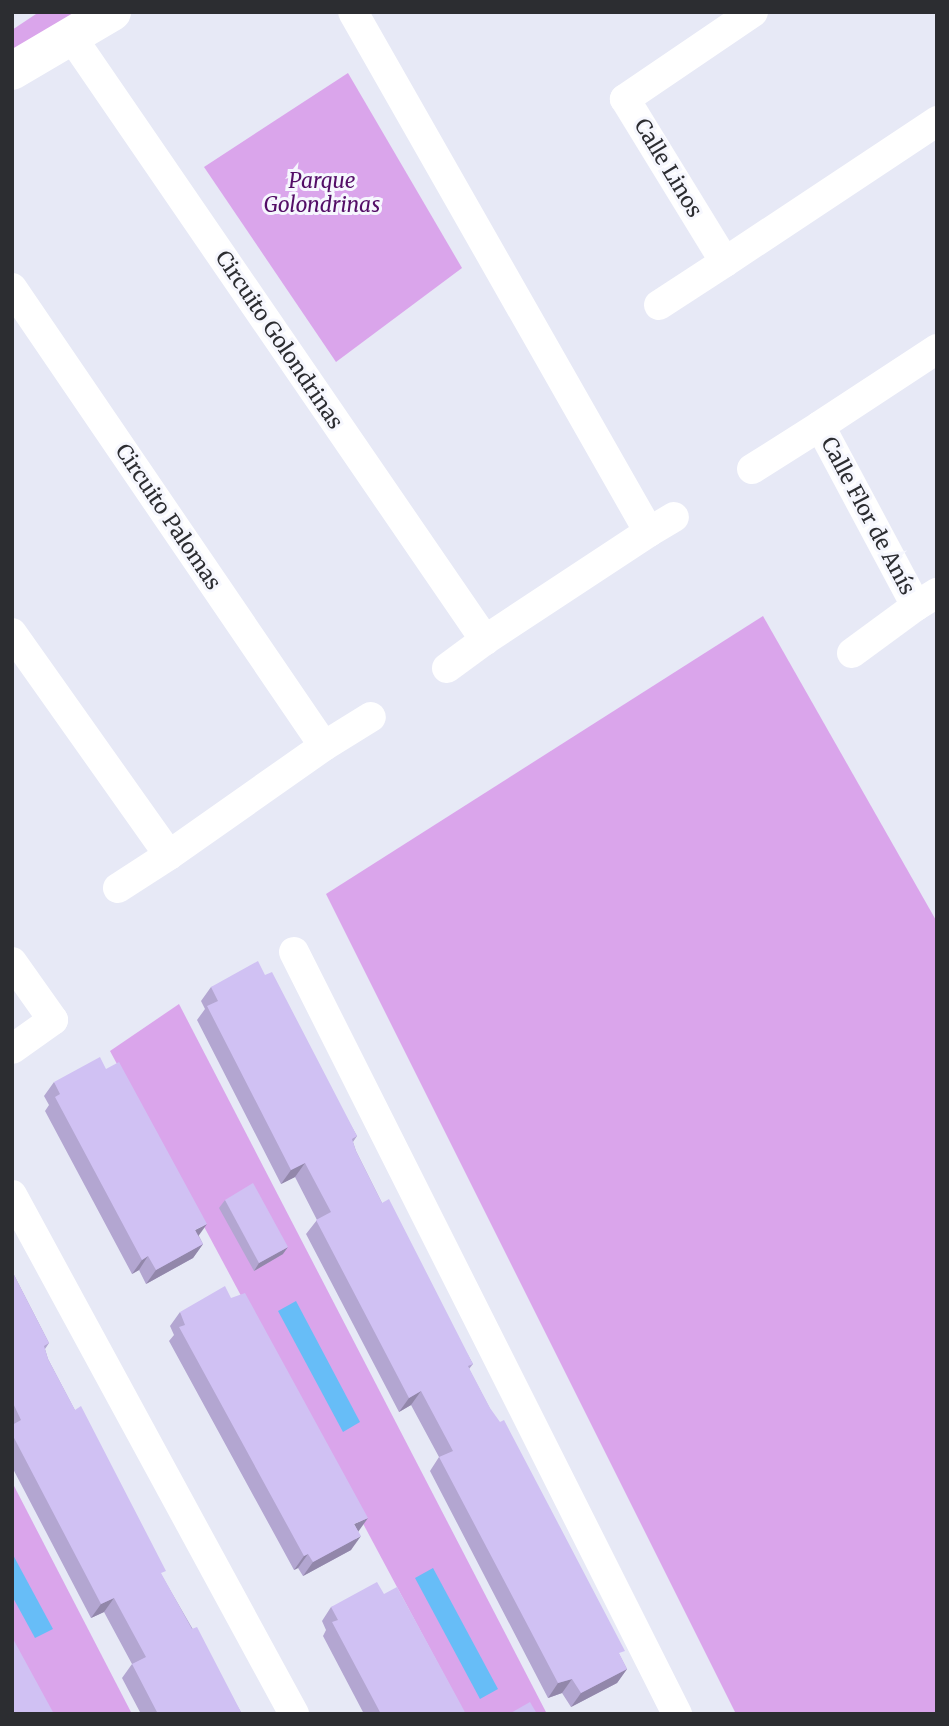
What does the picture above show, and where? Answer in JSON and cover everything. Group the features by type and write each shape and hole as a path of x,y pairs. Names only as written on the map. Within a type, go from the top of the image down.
{"street":[{"path":"12,71 73,39 112,12"},
{"path":"353,12 649,532"},
{"name":"Calle Linos","path":"725,262 625,99 753,12"},
{"name":"Circuito Golondrinas","path":"73,39 485,640"},
{"path":"659,305 937,121"},
{"name":"Circuito Palomas","path":"12,288 324,746"},
{"name":"Calle Flor de Anís","path":"752,469 937,349"},
{"name":"Calle Flor de Anís","path":"820,426 926,599 852,653"},
{"path":"447,668 485,640 674,517"},
{"path":"12,633 169,855"},
{"path":"118,888 324,746 371,717"},
{"path":"293,952 677,1714"},
{"path":"12,962 53,1020 12,1049"},
{"path":"12,1195 294,1714"}],"green space":[{"path":"39,12 83,12 12,57 12,30"},
{"name":"Parque Golondrinas","path":"348,73 462,268 336,362 204,167"},
{"path":"763,616 937,922 937,1714 736,1714 326,894"},
{"path":"179,1004 547,1714 465,1714 110,1051"},
{"path":"12,1482 132,1714 47,1714 12,1649"}],"water":[{"path":"296,1301 360,1422 343,1432 278,1311"},
{"path":"12,1553 53,1629 35,1638 12,1596"},
{"path":"433,1568 498,1689 480,1699 415,1578"}],"building":[{"path":"258,961 265,975 272,972 357,1136 352,1139 356,1151 382,1203 389,1199 473,1364 468,1366 490,1408 500,1422 504,1420 625,1651 619,1653 627,1669 581,1693 572,1679 558,1683 439,1457 453,1451 421,1391 409,1398 316,1220 331,1212 305,1163 291,1170 207,1006 218,1001 211,987"},
{"path":"100,1057 106,1069 119,1062 207,1224 195,1230 203,1244 156,1270 148,1256 142,1260 55,1097 60,1094 54,1082"},
{"path":"253,1183 288,1247 259,1263 225,1200"},
{"path":"12,1271 49,1343 44,1346 48,1359 75,1410 81,1406 166,1571 161,1573 192,1629 197,1627 242,1714 158,1714 132,1664 146,1657 114,1598 101,1604 12,1434 12,1425 21,1420 12,1401"},
{"path":"225,1286 231,1298 245,1293 368,1518 354,1524 361,1536 313,1562 308,1554 304,1556 179,1327 185,1325 180,1312"},
{"path":"377,1582 384,1594 397,1587 466,1714 381,1714 332,1622 338,1620 331,1607"},
{"path":"12,1637 54,1714 12,1714"},
{"path":"530,1702 537,1714 509,1714"}]}
